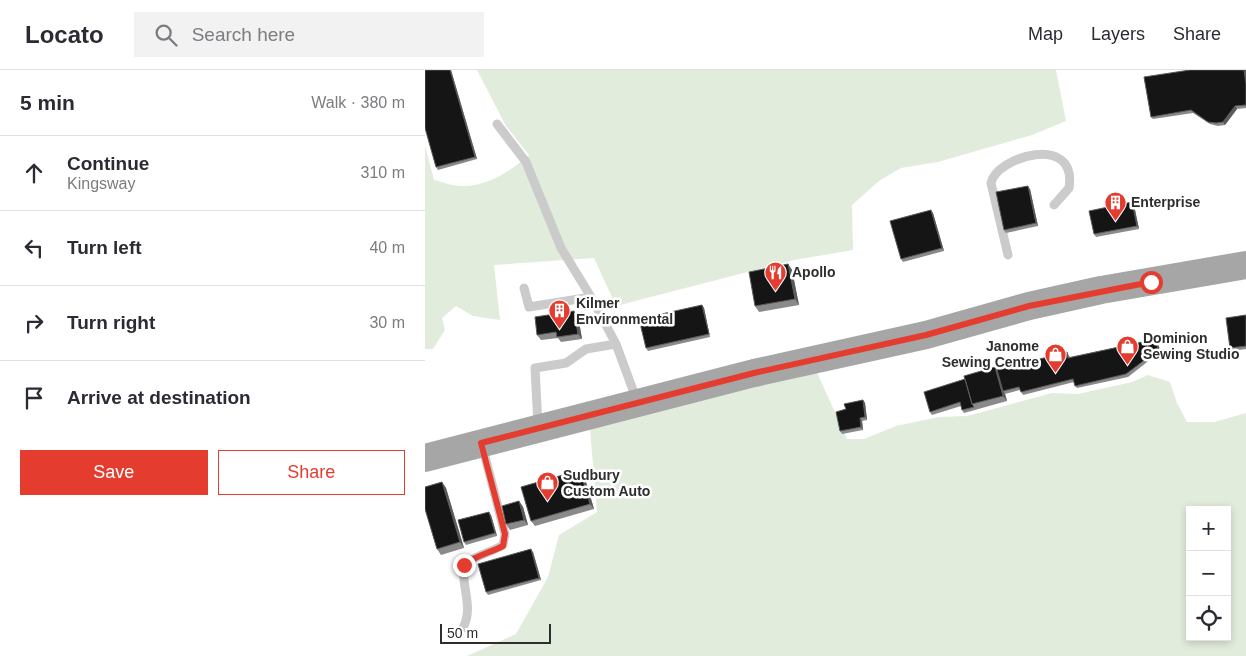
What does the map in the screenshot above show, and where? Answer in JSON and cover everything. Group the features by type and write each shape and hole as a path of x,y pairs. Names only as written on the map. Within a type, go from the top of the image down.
{"main road":[{"path":"425,458 754,373 926,335 1029,306 1101,290 1246,265"}],"lane":[{"path":"497,124 526,162 561,248 591,297 616,344 638,403"},
{"path":"1008,255 991,183 994,175 1014,160 1050,155 1063,159 1067,165 1070,180 1069,188 1054,205"},
{"path":"524,288 529,307 591,297"},
{"path":"538,428 535,368 566,363 586,349 616,344"},
{"path":"463,628 468,617 469,602 463,577 464,565 476,556 492,552 503,546 505,534 481,443"}],"green space":[{"path":"477,70 1056,70 1066,121 1032,135 938,162 901,168 879,181 852,205 853,250 794,260 616,306 594,258 494,265 500,320 473,316 456,306 442,318 445,330 433,349 425,349 425,146 434,180 458,186 471,186 489,181 514,167 529,155 506,126"},
{"path":"815,368 847,439 864,439 896,426 939,417 967,416 1052,393 1078,394 1132,382 1148,375 1170,382 1177,403 1187,422 1214,422 1246,413 1246,656 467,656 516,634 548,577 559,535 597,512 589,418"}],"building":[{"path":"425,70 450,70 475,157 436,167 425,128"},
{"path":"1190,70 1244,70 1246,105 1235,106 1223,122 1216,123 1208,122 1191,110 1151,117 1144,77"},
{"path":"1028,186 1036,223 1004,230 996,192"},
{"name":"Enterprise","path":"1132,202 1137,226 1094,234 1089,211"},
{"path":"931,210 942,248 901,259 890,221"},
{"name":"Apollo","path":"788,264 795,299 755,306 749,272"},
{"path":"702,305 709,334 646,348 639,319"},
{"name":"Kilmer Environmental","path":"574,311 578,334 557,337 556,332 537,335 535,317"},
{"path":"1246,315 1246,346 1230,348 1226,318"},
{"path":"1156,339 1158,350 1126,374 1075,386 1073,379 1021,392 1019,387 1003,391 997,370 1067,352 1068,358"},
{"path":"995,367 1003,396 972,404 964,376"},
{"path":"965,379 974,407 962,410 960,402 930,412 924,392"},
{"path":"863,400 865,417 860,418 861,427 840,431 836,412 846,409 844,404"},
{"path":"580,470 590,504 531,521 521,487"},
{"path":"442,482 460,542 437,549 425,509 425,487"},
{"path":"519,501 524,520 506,524 502,506"},
{"path":"489,512 495,533 464,542 458,520"},
{"path":"531,549 539,578 486,592 478,564"}],"place":[{"name":"Enterprise","path":"1115,221"},
{"name":"Apollo","path":"776,291"},
{"name":"Kilmer Environmental","path":"560,330"},
{"name":"Dominion Sewing Studio","path":"1127,365"},
{"name":"Janome Sewing Centre","path":"1055,373"},
{"name":"Sudbury Custom Auto","path":"547,502"}],"route":[{"path":"464,565 476,556 492,552 503,546 505,534 481,443 754,373 926,335 980,318 1029,306 1101,290 1151,282"}]}
